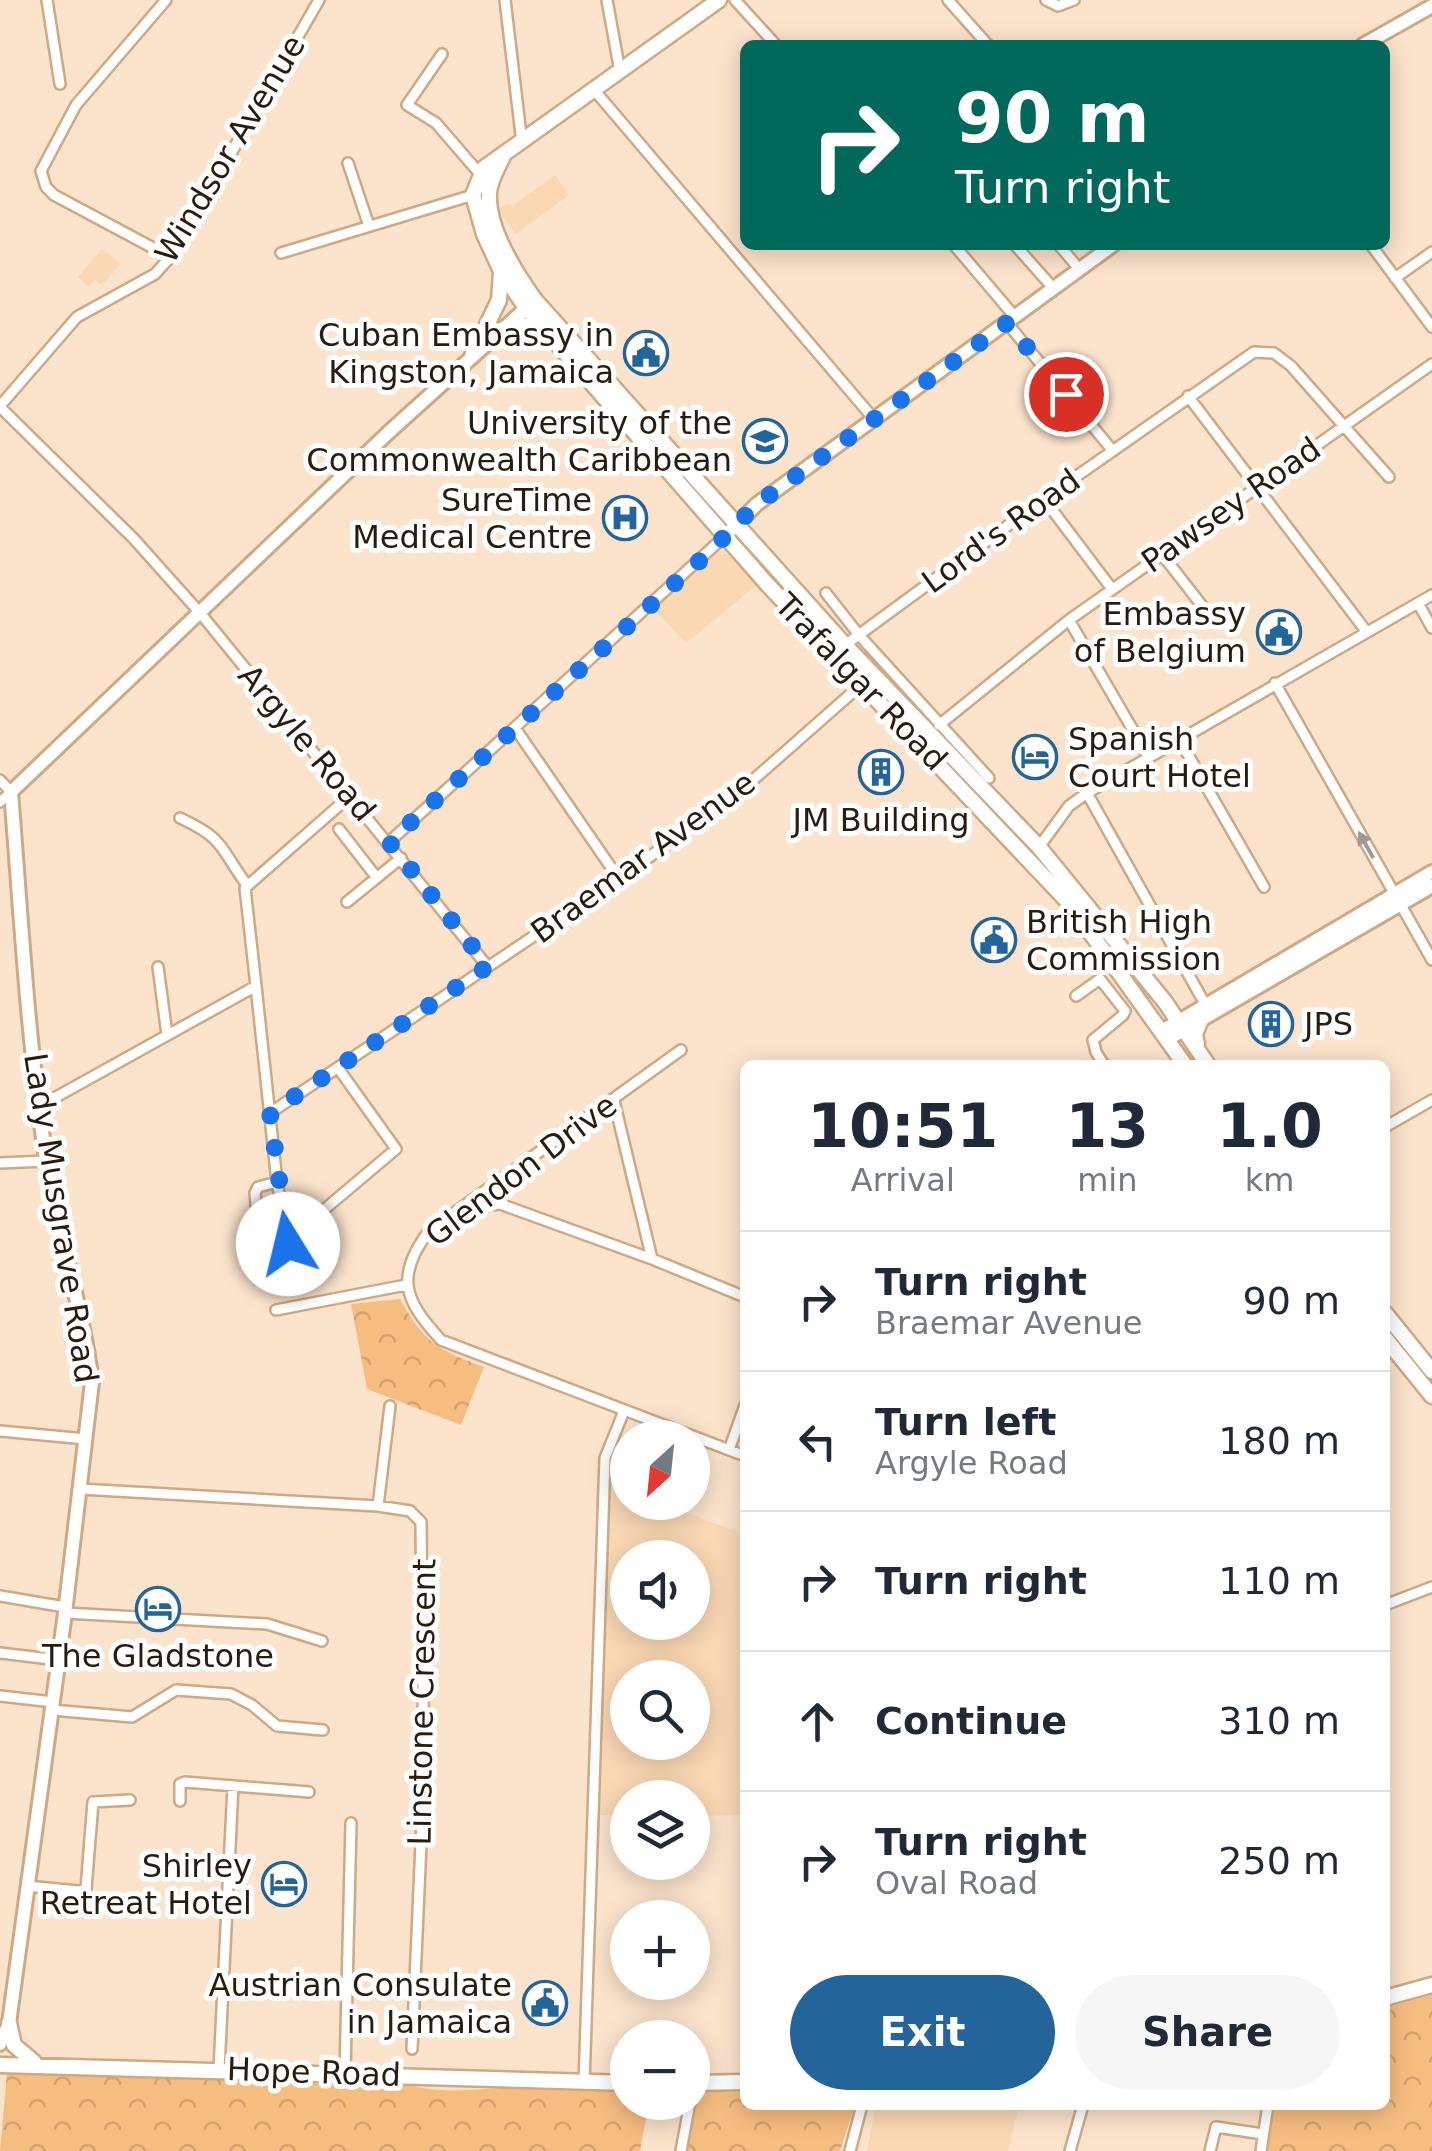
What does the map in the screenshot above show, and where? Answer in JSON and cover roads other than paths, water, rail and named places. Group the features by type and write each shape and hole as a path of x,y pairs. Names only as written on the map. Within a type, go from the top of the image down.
{"main road":[{"path":"531,304 501,271 484,234 474,195 480,174 489,163 719,0"},
{"path":"1372,40 1432,6"},
{"path":"504,156 490,186 490,204 506,251 531,304"},
{"path":"725,536 757,504 1106,250"},
{"path":"472,356 500,300 501,271"},
{"path":"5,797 531,304"},
{"name":"Trafalgar Road","path":"531,304 561,349 725,536 1070,904 1182,1060"},
{"name":"Trafalgar Road","path":"531,304 845,645 1038,847"},
{"path":"501,330 518,324 530,326 561,349"},
{"name":"Lady Musgrave Road","path":"0,2044 9,2023 92,1382 88,1347 56,1218 38,1107 5,797"},
{"path":"1038,847 1165,1002 1205,1060"},
{"path":"1397,900 1432,872"},
{"path":"1165,1035 1397,900 1432,886"},
{"path":"1165,1002 1178,1011 1202,1010"},
{"path":"1202,1010 1195,1034 1205,1060"},
{"path":"1390,1319 1432,1371"},
{"path":"1390,1344 1432,1396"},
{"path":"1390,1997 1432,1985"},
{"path":"9,2023 14,2045 21,2054 41,2064"},
{"name":"Hope Road","path":"0,2064 610,2083"},
{"path":"710,2083 740,2082"}],"street":[{"path":"47,0 60,84"},
{"path":"166,0 76,105 41,171 46,187 54,195 170,258"},
{"name":"Windsor Avenue","path":"0,407 70,324 84,312 155,274 170,258 319,0"},
{"path":"505,0 522,142"},
{"path":"608,0 620,72"},
{"path":"735,0 771,40"},
{"path":"948,0 984,40"},
{"path":"1046,0 1058,6 1074,0"},
{"path":"442,54 408,106 436,123 480,174"},
{"path":"595,91 874,418"},
{"path":"348,163 369,226"},
{"path":"282,254 474,195"},
{"path":"958,250 1113,450"},
{"path":"1019,250 1054,289"},
{"path":"1062,250 1080,270"},
{"path":"1374,250 1432,327"},
{"path":"1395,278 1432,252"},
{"name":"Lord's Road","path":"845,645 1254,352 1274,353 1291,366 1390,477"},
{"name":"Pawsey Road","path":"940,724 1068,620 1432,364"},
{"path":"1188,396 1366,631"},
{"name":"Argyle Road","path":"0,407 134,539 201,614 488,966"},
{"path":"1044,499 1112,589"},
{"path":"389,842 725,536"},
{"path":"1162,553 1214,621"},
{"path":"826,593 858,635 989,778"},
{"path":"1038,847 1069,806 1087,793 1432,595"},
{"path":"1418,604 1432,628"},
{"path":"1068,620 1148,756"},
{"path":"1275,683 1432,960"},
{"name":"Braemar Avenue","path":"270,1113 619,880 744,788 862,684"},
{"path":"514,728 619,880"},
{"path":"1178,739 1264,888"},
{"path":"0,780 5,797"},
{"path":"1087,793 1202,1010"},
{"path":"277,1182 258,1186 255,1193 263,1250 288,1244 277,1182 244,897 247,885 350,796"},
{"path":"180,818 206,831 222,845 247,885"},
{"path":"339,829 376,878"},
{"path":"347,902 401,858"},
{"path":"158,967 168,1036"},
{"path":"1076,996 1100,980 1125,1010 1124,1016 1093,1040 1101,1060"},
{"path":"38,1107 256,986"},
{"name":"Glendon Drive","path":"624,1411 441,1340 416,1314 406,1285 415,1249 429,1231 681,1050"},
{"path":"326,1208 396,1150 338,1068"},
{"path":"1390,1124 1432,1100"},
{"path":"614,1101 652,1259"},
{"path":"0,1163 46,1160"},
{"path":"464,1208 500,1204 740,1295"},
{"path":"276,1310 406,1285"},
{"path":"378,1506 390,1406"},
{"path":"584,2083 605,1458 624,1411 740,1454"},
{"path":"729,1450 740,1419"},
{"path":"0,1431 86,1440"},
{"name":"Linstone Crescent","path":"80,1489 378,1506 410,1511 417,1516 424,1530 424,1774 412,2049"},
{"path":"1390,1603 1432,1587"},
{"path":"0,1596 65,1610 267,1624 322,1641"},
{"path":"0,1652 59,1660"},
{"path":"0,1696 132,1717 176,1690 213,1693 242,1699 277,1726 322,1730"},
{"path":"180,1800 182,1783 309,1792"},
{"path":"219,2069 232,1786"},
{"path":"27,1886 78,1891 86,1888 93,1802 130,1800"},
{"path":"345,2073 350,1823"},
{"path":"850,2151 861,2110"},
{"path":"1070,2151 1082,2110"},
{"path":"1261,2151 1267,2110"},
{"path":"681,2151 687,2120"},
{"path":"1210,2151 1216,2127 1264,2134"}],"waterway":[{"path":"52,0 57,34"}],"place":[{"name":"Cuban Embassy in Kingston, Jamaica","path":"646,353"},
{"name":"University of the Commonwealth Caribbean","path":"765,441"},
{"name":"SureTime Medical Centre","path":"625,518"},
{"name":"Embassy of Belgium","path":"1279,632"},
{"name":"Spanish Court Hotel","path":"1035,757"},
{"name":"JM Building","path":"881,772"},
{"name":"British High Commission","path":"994,940"},
{"name":"JPS","path":"1271,1024"},
{"name":"The Gladstone","path":"158,1609"},
{"name":"Shirley Retreat Hotel","path":"284,1884"},
{"name":"Austrian Consulate in Jamaica","path":"545,2003"}]}
